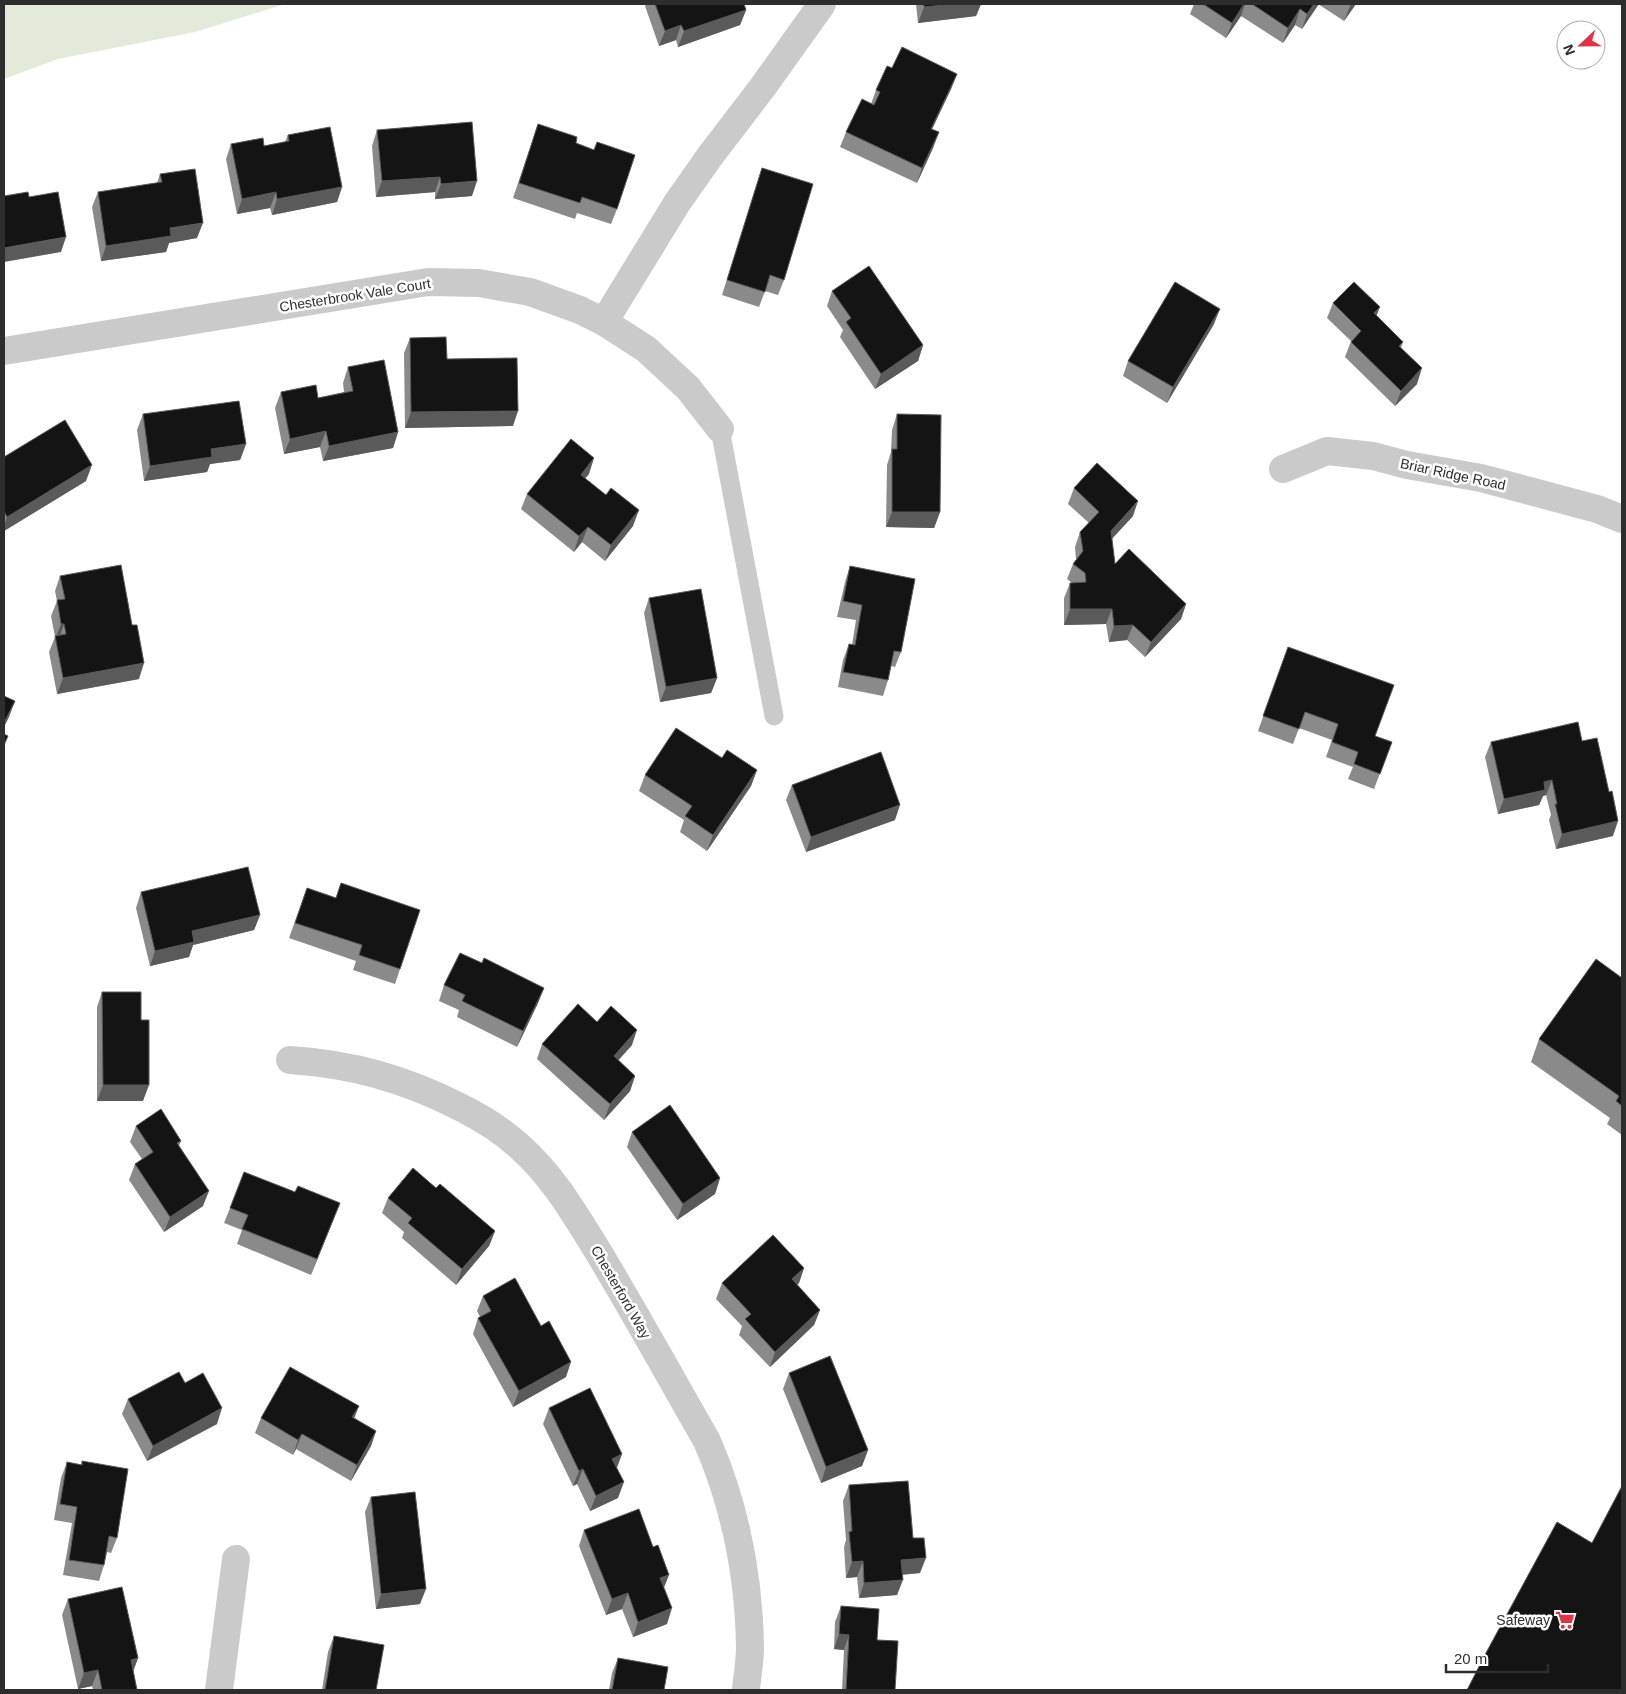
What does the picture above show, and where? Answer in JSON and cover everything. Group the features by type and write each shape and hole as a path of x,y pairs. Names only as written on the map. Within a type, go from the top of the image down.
{"street":[{"path":"604,322 677,202 822,4"},
{"name":"Chesterbrook Vale Court","path":"4,351 428,282 479,284 530,292 580,310 604,322 646,349 688,388 720,430"},
{"name":"Briar Ridge Road","path":"1284,469 1327,451 1373,456 1407,465 1481,478 1597,509 1622,519"},
{"name":"Chesterford Way","path":"290,1060 317,1062 373,1072 430,1092 484,1120 520,1146 550,1178 614,1278 706,1440 716,1462 736,1524 747,1590 750,1650 746,1690"},
{"path":"219,1690 236,1559"}],"lane":[{"path":"720,430 774,716"}],"green space":[{"path":"4,4 285,4 195,32 58,59 4,79"}],"building":[{"path":"655,4 744,4 746,10 684,31 681,25 665,31"},
{"path":"924,4 954,4 924,7"},
{"path":"1203,4 1244,4 1232,23"},
{"path":"1252,4 1314,4 1307,14 1300,9 1288,28"},
{"path":"902,47 957,74 931,129 939,132 922,168 846,132 862,99 874,105 880,92 876,90 887,66 892,68"},
{"path":"472,122 477,181 441,184 440,177 382,181 377,130"},
{"path":"538,124 577,137 576,143 594,150 597,142 635,155 617,209 582,197 580,203 519,183"},
{"path":"330,127 342,187 277,199 276,192 242,199 231,144 263,138 264,146 289,141 288,135"},
{"path":"762,168 813,184 784,280 770,275 765,292 727,280"},
{"path":"195,169 203,223 170,228 171,236 106,246 98,192 162,182 160,174"},
{"path":"28,192 29,197 58,192 66,237 4,248 4,196"},
{"path":"869,266 923,345 881,374 846,322 851,318 832,291"},
{"path":"1175,282 1220,309 1173,387 1128,361"},
{"path":"1354,282 1380,307 1374,313 1403,342 1399,346 1422,368 1401,391 1351,342 1361,331 1333,303"},
{"path":"446,337 447,359 517,358 518,411 411,412 410,338"},
{"path":"384,360 398,432 329,446 326,431 290,439 281,392 316,385 318,398 353,391 348,367"},
{"path":"239,401 246,444 211,449 212,457 150,466 143,414"},
{"path":"897,414 941,415 940,512 892,512 892,449 897,449"},
{"path":"65,420 92,465 7,517 4,511 4,457"},
{"path":"571,439 594,458 581,475 606,495 611,488 639,510 611,545 588,527 579,536 527,494"},
{"path":"1097,463 1138,501 1111,531 1115,564 1129,549 1186,604 1151,642 1133,625 1114,626 1112,609 1070,609 1070,583 1086,582 1085,573 1073,564 1083,551 1080,532 1099,512 1074,488"},
{"path":"121,565 132,625 137,625 144,663 63,678 55,636 66,634 64,624 61,624 57,600 65,599 60,576"},
{"path":"850,566 915,579 901,652 894,651 888,680 843,672 849,644 855,645 862,605 843,601"},
{"path":"701,589 717,678 666,687 649,598"},
{"path":"1288,647 1394,685 1375,736 1392,742 1380,774 1354,764 1358,752 1332,742 1338,724 1305,712 1299,729 1263,716"},
{"path":"4,696 15,701 4,723"},
{"path":"1578,722 1582,741 1597,738 1609,792 1612,791 1618,821 1562,834 1552,780 1544,782 1545,790 1504,799 1491,742"},
{"path":"676,728 722,758 727,750 757,770 713,835 685,816 692,806 645,775"},
{"path":"4,734 8,736 4,745"},
{"path":"881,752 900,805 811,837 792,785"},
{"path":"248,867 260,915 192,931 194,942 155,951 141,892"},
{"path":"341,883 420,910 400,969 359,955 362,945 295,923 307,888 336,898"},
{"path":"460,953 482,963 484,958 544,988 523,1031 462,1001 465,995 444,985"},
{"path":"1596,959 1622,978 1622,1106 1616,1101 1619,1096 1539,1039"},
{"path":"102,992 141,992 141,1020 149,1020 149,1085 103,1085"},
{"path":"578,1004 597,1022 611,1006 637,1030 614,1056 635,1076 610,1104 542,1044"},
{"path":"670,1105 720,1178 683,1204 632,1132"},
{"path":"161,1109 181,1141 177,1143 209,1191 170,1217 135,1164 153,1152 136,1126"},
{"path":"413,1168 436,1188 440,1184 495,1231 462,1269 408,1223 412,1218 388,1198"},
{"path":"244,1172 295,1192 298,1186 340,1203 317,1259 242,1229 248,1215 230,1208"},
{"path":"773,1235 804,1268 792,1279 820,1310 775,1352 745,1319 751,1314 722,1283"},
{"path":"515,1278 541,1326 549,1321 571,1362 519,1391 478,1318 491,1311 483,1296"},
{"path":"830,1356 868,1450 826,1467 789,1373"},
{"path":"290,1367 359,1406 352,1417 376,1431 357,1465 302,1434 298,1440 261,1418"},
{"path":"179,1372 185,1383 203,1373 222,1408 153,1446 128,1399"},
{"path":"590,1388 622,1454 612,1459 624,1482 596,1496 583,1469 579,1471 549,1408"},
{"path":"82,1461 128,1469 117,1538 109,1536 104,1565 69,1560 77,1507 60,1504 67,1462 82,1465"},
{"path":"908,1481 913,1538 924,1538 926,1558 901,1560 903,1580 864,1583 863,1561 852,1562 849,1532 852,1531 849,1485"},
{"name":"Safeway","path":"1622,1486 1622,1690 1467,1690 1557,1522 1592,1543"},
{"path":"415,1492 426,1589 381,1594 371,1497"},
{"path":"639,1509 653,1547 658,1545 669,1575 660,1578 672,1608 638,1622 628,1593 612,1599 584,1530"},
{"path":"122,1587 138,1658 131,1660 137,1690 102,1690 98,1670 84,1673 68,1599"},
{"path":"841,1606 879,1609 877,1640 898,1641 895,1690 846,1690 849,1635 839,1634"},
{"path":"334,1636 384,1645 376,1690 325,1690"},
{"path":"618,1658 668,1667 664,1690 612,1690"}],"place":[{"name":"Safeway","path":"1565,1620"}]}
